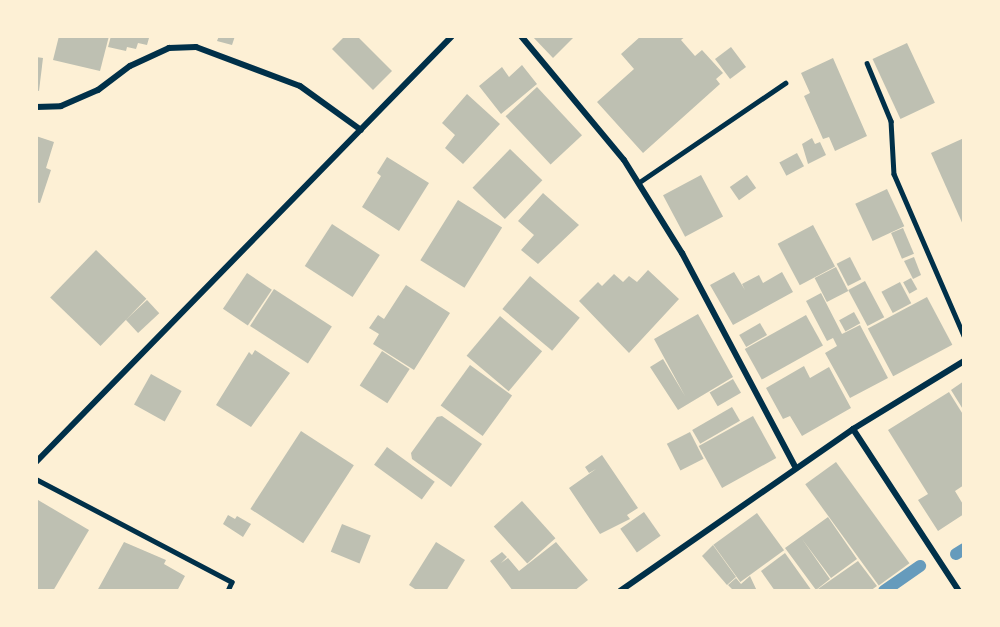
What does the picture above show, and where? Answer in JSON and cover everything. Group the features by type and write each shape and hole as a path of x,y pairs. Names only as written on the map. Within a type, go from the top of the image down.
{"street":[{"path":"36,462 452,36"},
{"path":"521,36 624,160 682,253 796,468"},
{"path":"36,107 61,106 98,90 130,66 159,53 196,47 300,86 361,130"},
{"path":"620,591 853,429 964,361"},
{"path":"853,429 959,591"}],"lane":[{"path":"867,63 891,121 894,174 964,336"},
{"path":"638,183 785,82"},
{"path":"36,479 232,582 228,591"}],"building":[{"path":"59,36 109,36 100,71 53,60"},
{"path":"111,36 149,38 147,45 138,43 136,49 127,47 126,51 108,47"},
{"path":"219,36 235,36 232,45 217,41"},
{"path":"345,36 357,36 392,71 373,90 332,49"},
{"path":"532,36 575,36 553,58"},
{"path":"641,36 686,36 681,40 695,56 702,50 723,73 716,79 720,84 643,153 597,102 634,69 621,54"},
{"path":"907,43 935,103 900,119 873,59"},
{"path":"731,47 746,67 730,79 715,59"},
{"path":"36,57 43,58 39,91 36,90"},
{"path":"833,58 867,136 835,151 829,137 823,139 804,96 810,93 801,73"},
{"path":"522,65 537,84 501,114 479,86 502,67 509,77"},
{"path":"537,87 582,135 551,165 506,116"},
{"path":"467,94 500,124 463,164 445,148 455,135 442,123"},
{"path":"36,136 54,142 46,168 51,170 40,203 36,202"},
{"path":"812,138 815,144 820,142 826,155 808,164 802,144"},
{"path":"964,138 964,227 931,153"},
{"path":"510,149 542,180 505,219 472,188"},
{"path":"797,153 804,166 786,176 779,162"},
{"path":"387,157 429,183 399,231 362,207 381,176 377,173"},
{"path":"701,175 723,216 685,237 663,195"},
{"path":"747,175 756,188 739,200 730,187"},
{"path":"887,189 904,226 873,241 855,204"},
{"path":"543,193 579,225 538,264 521,250 534,235 518,221"},
{"path":"458,200 502,228 464,288 420,260"},
{"path":"332,224 380,255 353,297 305,266"},
{"path":"813,225 835,266 800,285 778,244"},
{"path":"903,228 914,254 902,259 891,233"},
{"path":"96,250 146,299 101,346 50,297"},
{"path":"850,257 861,279 848,286 837,264"},
{"path":"914,257 921,275 913,279 904,261"},
{"path":"836,267 848,291 827,302 815,278"},
{"path":"648,270 679,299 629,353 579,301 598,282 602,286 614,274 623,282 629,276 637,282"},
{"path":"734,272 745,290 742,284 759,275 763,283 782,272 793,292 733,325 710,285"},
{"path":"247,273 272,290 248,325 223,309"},
{"path":"530,276 580,318 552,351 502,309"},
{"path":"911,278 917,289 909,294 903,282"},
{"path":"865,281 884,317 867,326 848,290"},
{"path":"900,282 911,303 893,313 881,292"},
{"path":"406,285 450,313 414,370 373,344 379,334 369,328 378,315 384,319"},
{"path":"274,289 332,327 308,363 250,326"},
{"path":"821,293 842,334 860,325 888,378 850,398 825,353 837,346 833,338 827,341 806,301"},
{"path":"927,297 952,345 893,376 868,328"},
{"path":"147,300 159,313 138,333 126,320"},
{"path":"854,312 860,323 845,332 839,320"},
{"path":"698,314 733,377 678,410 650,367 663,359 685,396 654,339"},
{"path":"806,315 823,346 762,380 745,349"},
{"path":"500,316 542,351 509,391 467,356"},
{"path":"760,323 767,335 746,347 739,335"},
{"path":"255,350 290,373 251,427 216,405 249,352 252,355"},
{"path":"382,351 410,369 387,403 360,385"},
{"path":"470,365 512,396 483,436 441,405"},
{"path":"804,366 810,378 829,367 851,408 802,436 790,416 783,419 766,388"},
{"path":"151,374 182,391 165,422 134,405"},
{"path":"733,379 741,393 718,406 710,393"},
{"path":"964,381 964,411 951,390"},
{"path":"949,392 964,416 964,485 955,491 964,506 964,514 938,531 918,500 928,494 888,430"},
{"path":"732,407 740,421 700,444 692,430"},
{"path":"442,416 482,444 451,487 412,459 411,453 437,417"},
{"path":"753,416 776,458 722,488 699,446"},
{"path":"301,431 354,465 303,543 250,509"},
{"path":"690,432 704,459 680,471 667,444"},
{"path":"387,447 435,482 422,499 374,465"},
{"path":"602,455 638,508 627,515 630,519 600,534 569,488 596,469 589,473 585,467"},
{"path":"836,462 909,563 879,585 805,484"},
{"path":"38,500 89,530 53,591 36,591"},
{"path":"522,501 555,538 527,564 494,526"},
{"path":"644,512 661,536 637,552 620,529"},
{"path":"757,513 784,550 740,582 713,545"},
{"path":"228,515 235,519 237,516 251,524 243,537 223,524"},
{"path":"828,517 857,559 831,578 802,539 830,579 816,590 785,548"},
{"path":"342,524 371,536 360,563 331,552"},
{"path":"124,542 166,560 164,564 185,576 177,591 97,591"},
{"path":"436,542 465,560 446,591 418,591 409,585"},
{"path":"556,542 588,580 574,591 513,591 490,561 502,552 507,557 501,563 508,558 519,571"},
{"path":"713,545 736,577 727,585 702,556"},
{"path":"785,553 812,591 775,591 761,571"},
{"path":"858,561 877,586 870,591 815,591"},
{"path":"750,576 757,591 734,591 728,585 736,578 741,584"}],"waterway":[{"path":"956,554 964,549"},
{"path":"884,591 920,566"}]}
